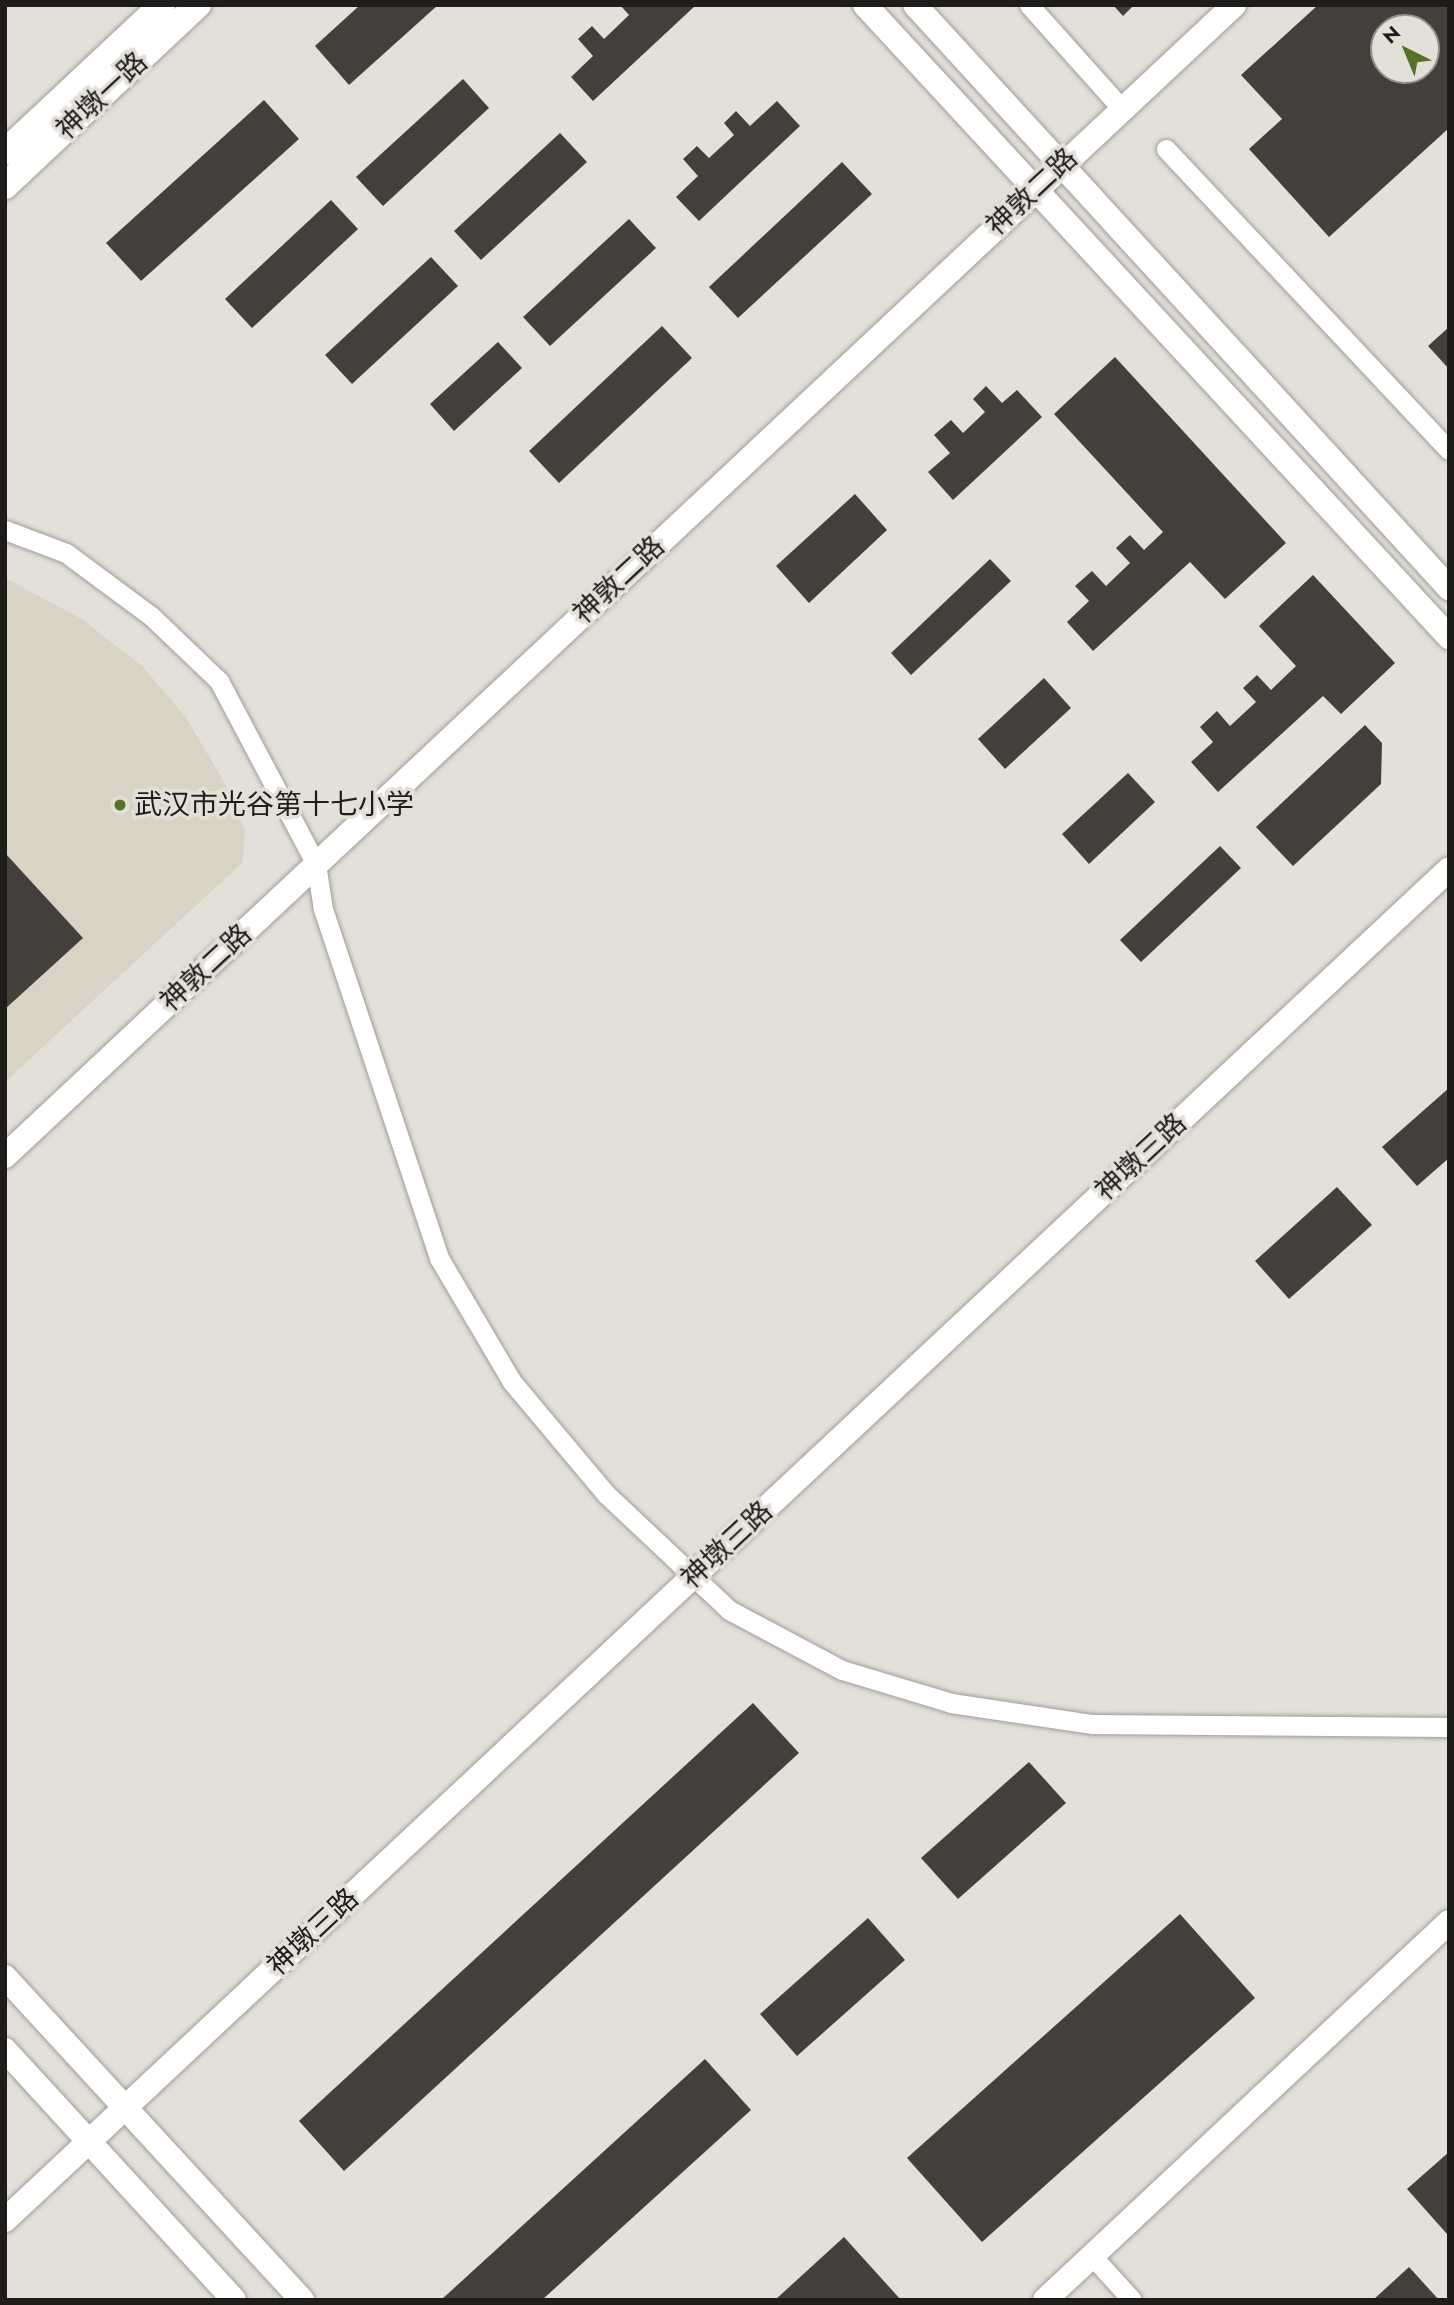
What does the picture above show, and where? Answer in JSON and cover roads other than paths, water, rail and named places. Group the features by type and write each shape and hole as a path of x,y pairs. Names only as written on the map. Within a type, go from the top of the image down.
{"main road":[{"name":"神墩一路","path":"5,152 162,5"},
{"name":"神墩一路","path":"5,186 198,5"}],"street":[{"path":"866,5 1449,636"},
{"path":"915,5 1449,588"},
{"path":"1028,5 1122,109"},
{"name":"神敦二路","path":"5,1156 1061,164 1234,5"},
{"path":"1166,149 1449,450"},
{"path":"5,530 66,553 151,616 219,681 316,864 323,909 439,1258 512,1382 606,1494 729,1609 842,1670 951,1703 1092,1724 1449,1727"},
{"name":"神墩三路","path":"5,2220 1449,869"},
{"path":"1045,2300 1449,1922"},
{"path":"5,1977 302,2300"},
{"path":"5,2050 234,2300"},
{"path":"1092,2256 1132,2300"}],"place":[{"name":"武汉市光谷第十七小学","path":"120,805"}]}
